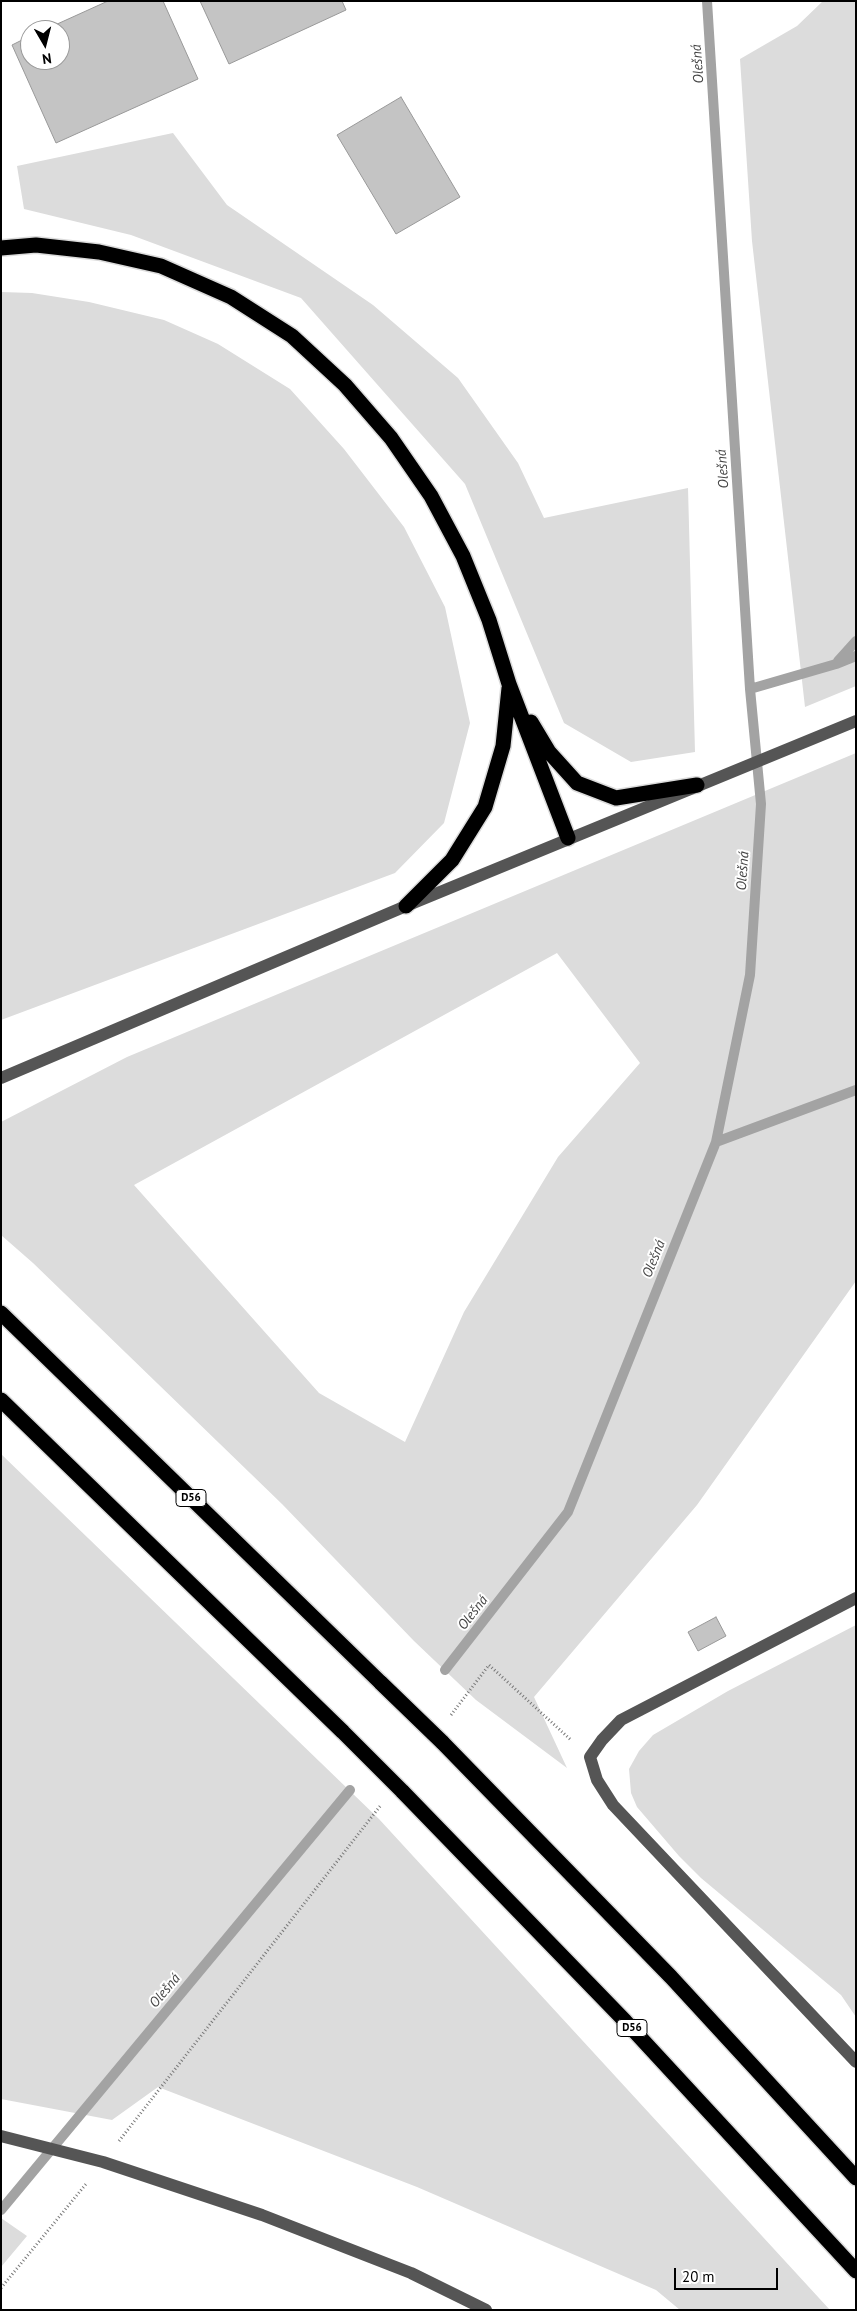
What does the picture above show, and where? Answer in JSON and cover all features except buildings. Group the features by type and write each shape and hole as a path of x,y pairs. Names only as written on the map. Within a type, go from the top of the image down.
{"highway":[{"path":"1,248 36,245 99,252 161,266 231,298 292,336 352,393 391,438 431,496 463,556 489,620 509,684 568,838"},
{"path":"509,684 549,752 576,783 616,798 697,785"},
{"path":"406,906 452,860 485,807 502,746 509,684"},
{"name":"D56","path":"1,1313 442,1742 671,1978 856,2178"},
{"name":"D56","path":"1,1400 402,1791 625,2021 856,2271"}],"street":[{"path":"1,1078 568,838 856,721"},
{"path":"856,1598 621,1720 602,1740 590,1757 596,1780 612,1805 856,2062"},
{"path":"1,2136 103,2162 290,2226 411,2273 486,2310"}],"path":[{"path":"447,1720 490,1665 590,1757"},
{"path":"118,2143 386,1798"},
{"path":"1,2288 87,2182"}],"shaded area":[{"path":"823,1 856,1 856,686 805,707 752,241 740,59 797,26"},
{"path":"173,133 227,205 373,305 458,378 518,463 544,518 688,488 695,752 631,762 564,723 465,484 301,298 131,235 24,209 17,166"},
{"path":"1,292 32,293 89,302 164,320 218,344 290,389 344,449 404,527 445,607 470,723 444,823 395,873 1,1020"},
{"path":"856,753 856,1281 697,1505 534,1697 567,1768 476,1700 414,1641 282,1504 33,1263 1,1235 1,1122 127,1057","holes":["557,953 640,1063 558,1157 464,1312 405,1442 319,1393 134,1185"]},
{"path":"1,1454 379,1819 830,2310 680,2310 656,2290 417,2187 158,2087 112,2120 1,2099"},
{"path":"856,1625 856,2017 841,1995 701,1878 679,1856 637,1807 631,1793 629,1769 639,1751 653,1735 728,1691"},
{"path":"1,2218 27,2236 1,2267"}],"waterway":[{"name":"Olešná","path":"445,1670 568,1512 716,1142 750,975 761,804 750,689 707,1"},
{"path":"838,661 856,641"},
{"path":"750,689 836,664 856,656"},
{"path":"716,1142 856,1090"},
{"name":"Olešná","path":"1,2210 350,1790"}]}
